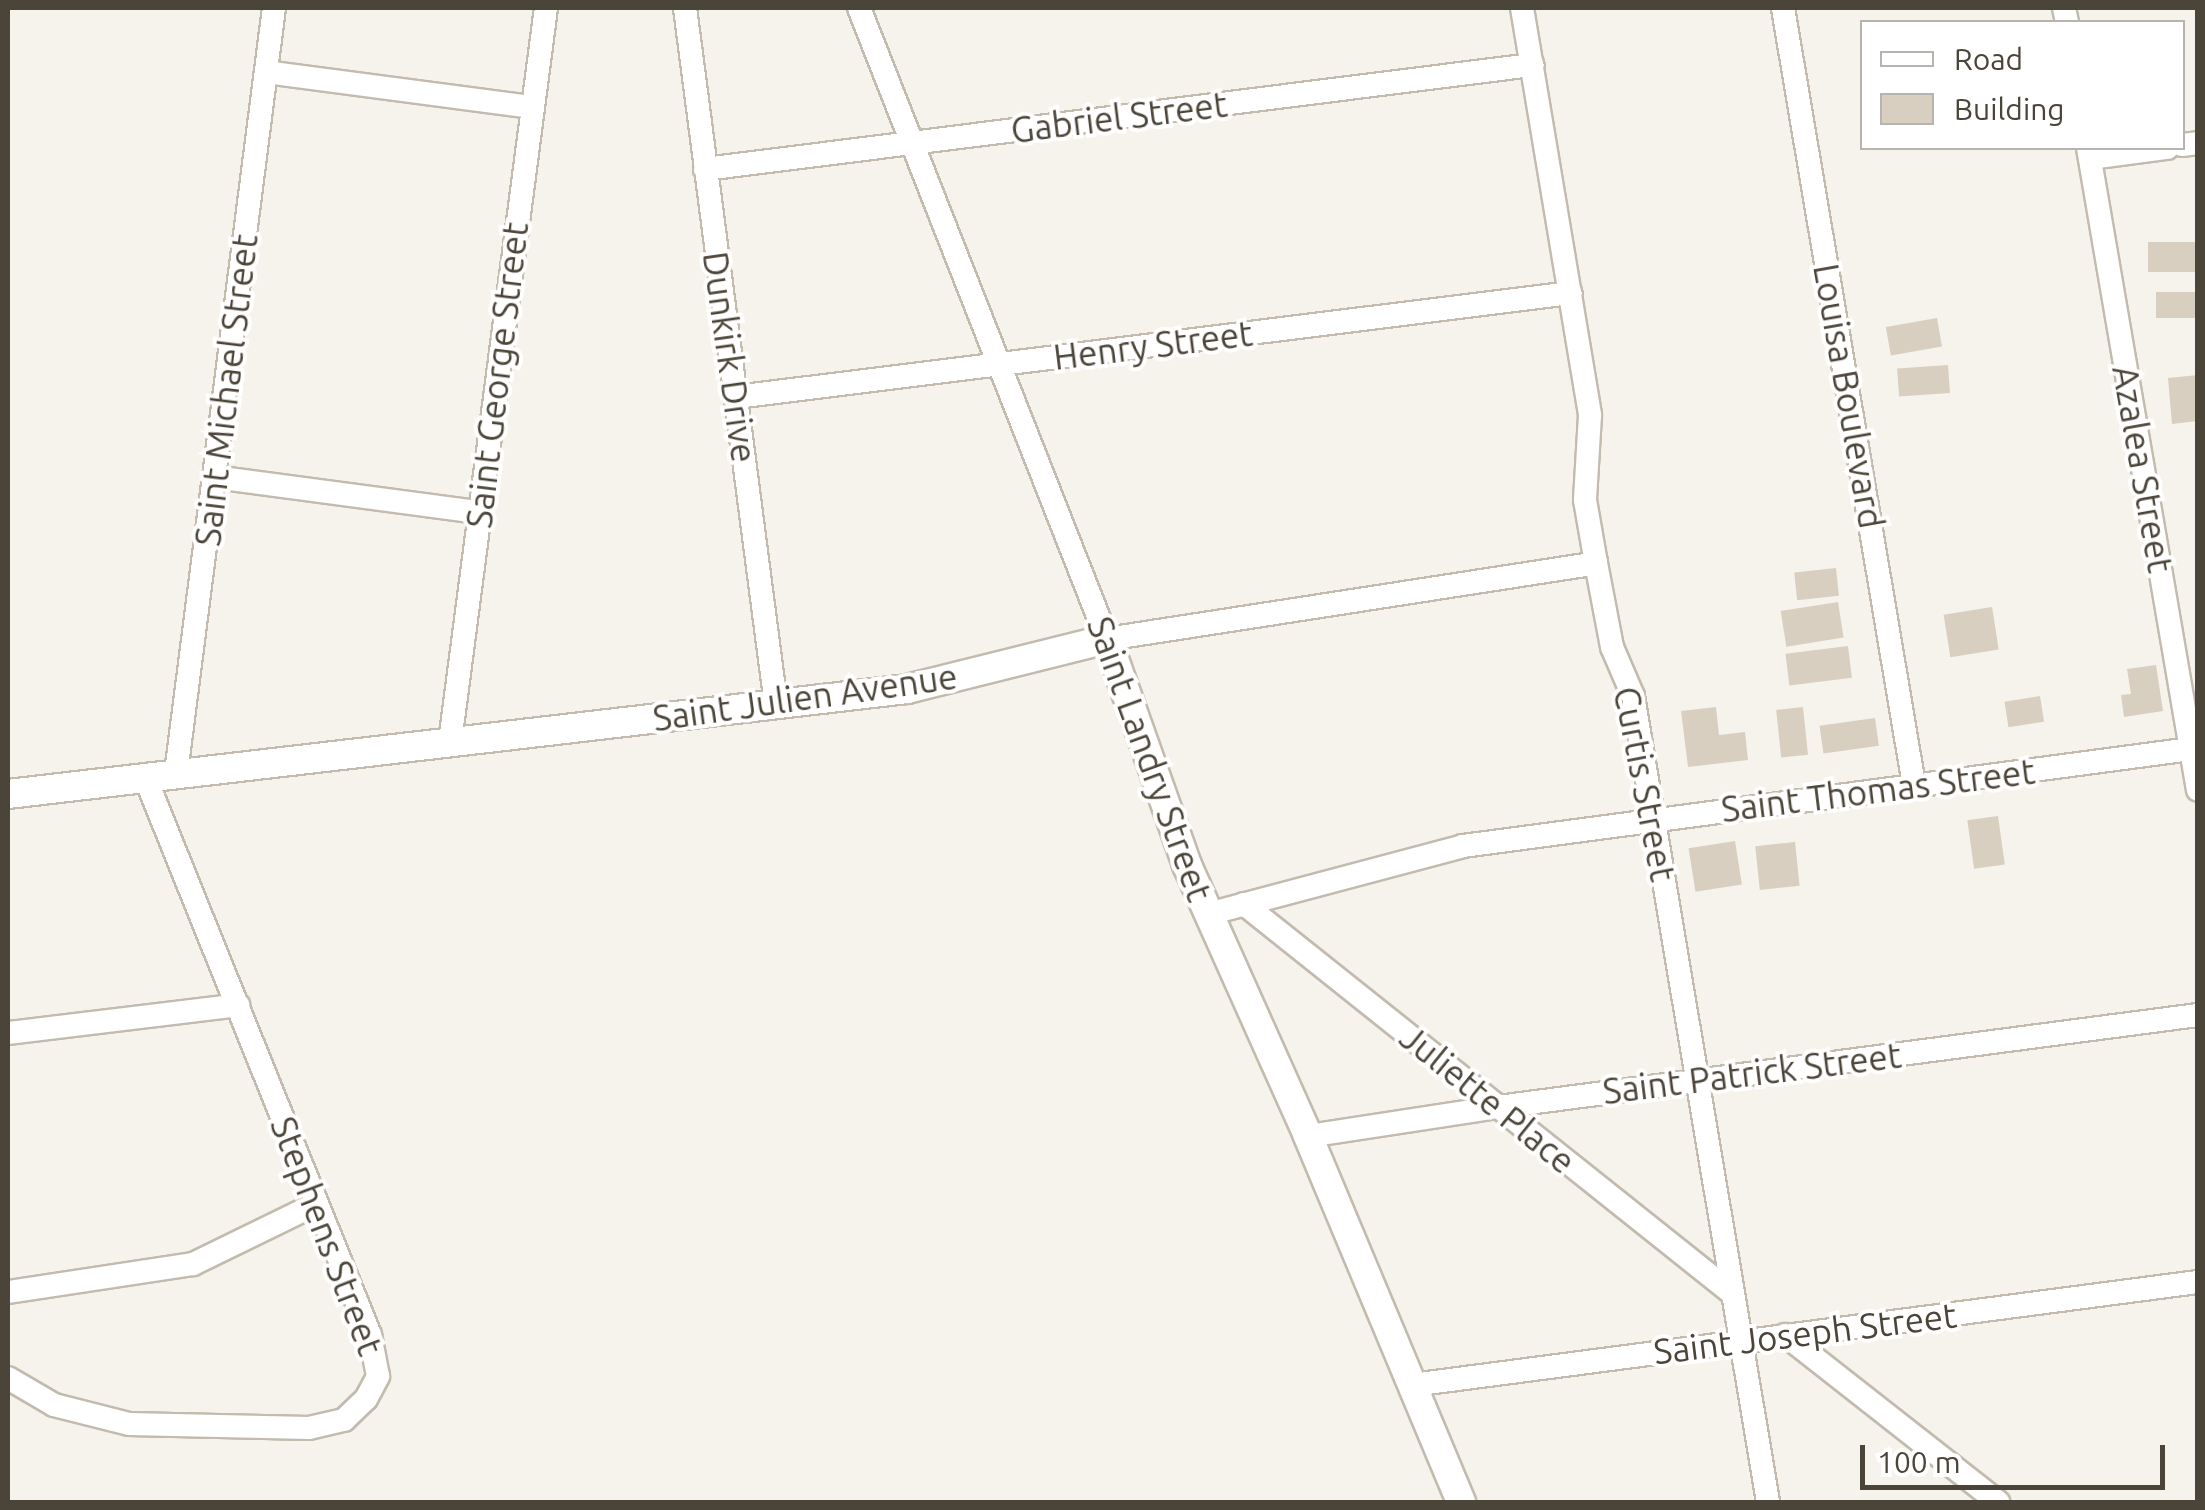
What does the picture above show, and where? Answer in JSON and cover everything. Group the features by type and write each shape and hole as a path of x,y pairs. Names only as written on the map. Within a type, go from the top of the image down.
{"street":[{"name":"Saint Michael Street","path":"176,773 274,8"},
{"name":"Saint George Street","path":"450,742 546,8"},
{"name":"Dunkirk Drive","path":"685,8 776,706"},
{"name":"Saint Landry Street","path":"859,8 1107,638 1208,914 1308,1136 1461,1502"},
{"name":"Curtis Street","path":"1522,8 1590,415 1585,500 1612,647 1633,696 1768,1502"},
{"name":"Louisa Boulevard","path":"1783,8 1914,785"},
{"name":"Gabriel Street","path":"706,169 1532,65"},
{"path":"266,72 532,107"},
{"path":"2089,153 2136,150"},
{"name":"Azalea Street","path":"2089,153 2198,790"},
{"name":"Henry Street","path":"736,397 1570,294"},
{"path":"216,477 479,512"},
{"name":"Saint Julien Avenue","path":"8,794 907,689 1107,638 1596,563"},
{"name":"Saint Thomas Street","path":"1208,914 1429,853 1655,819 2194,749"},
{"name":"Stephens Street","path":"8,1378 54,1406 129,1424 308,1428 344,1420 374,1386 377,1362 145,777"},
{"name":"Juliette Place","path":"1244,904 1733,1294"},
{"path":"8,1033 238,1005"},
{"name":"Saint Patrick Street","path":"1308,1136 1698,1080 2198,1016"},
{"path":"8,1292 193,1264 316,1204"},
{"name":"Saint Joseph Street","path":"1412,1386 2198,1282"},
{"path":"1784,1334 1998,1502"}],"building":[{"path":"2148,242 2198,242 2198,272 2148,272"},
{"path":"2156,292 2198,292 2198,318 2156,318"},
{"path":"1937,318 1942,347 1891,356 1886,327"},
{"path":"1948,365 1950,393 1899,396 1897,369"},
{"path":"2198,375 2198,421 2172,424 2168,378"},
{"path":"1836,568 1839,596 1797,600 1794,572"},
{"path":"1838,602 1844,638 1786,647 1781,611"},
{"path":"1992,607 1999,649 1950,657 1944,615"},
{"path":"1848,646 1852,678 1789,685 1785,654"},
{"path":"2156,665 2163,711 2124,717 2121,695 2131,694 2127,669"},
{"path":"2040,696 2044,722 2009,727 2004,702"},
{"path":"1716,707 1719,735 1745,732 1748,760 1688,767 1681,711"},
{"path":"1803,707 1808,755 1781,758 1776,710"},
{"path":"1875,718 1879,746 1823,754 1820,726"},
{"path":"1998,816 2005,865 1974,869 1967,820"},
{"path":"1735,841 1742,884 1695,892 1689,848"},
{"path":"1795,842 1800,886 1760,890 1755,846"}]}
